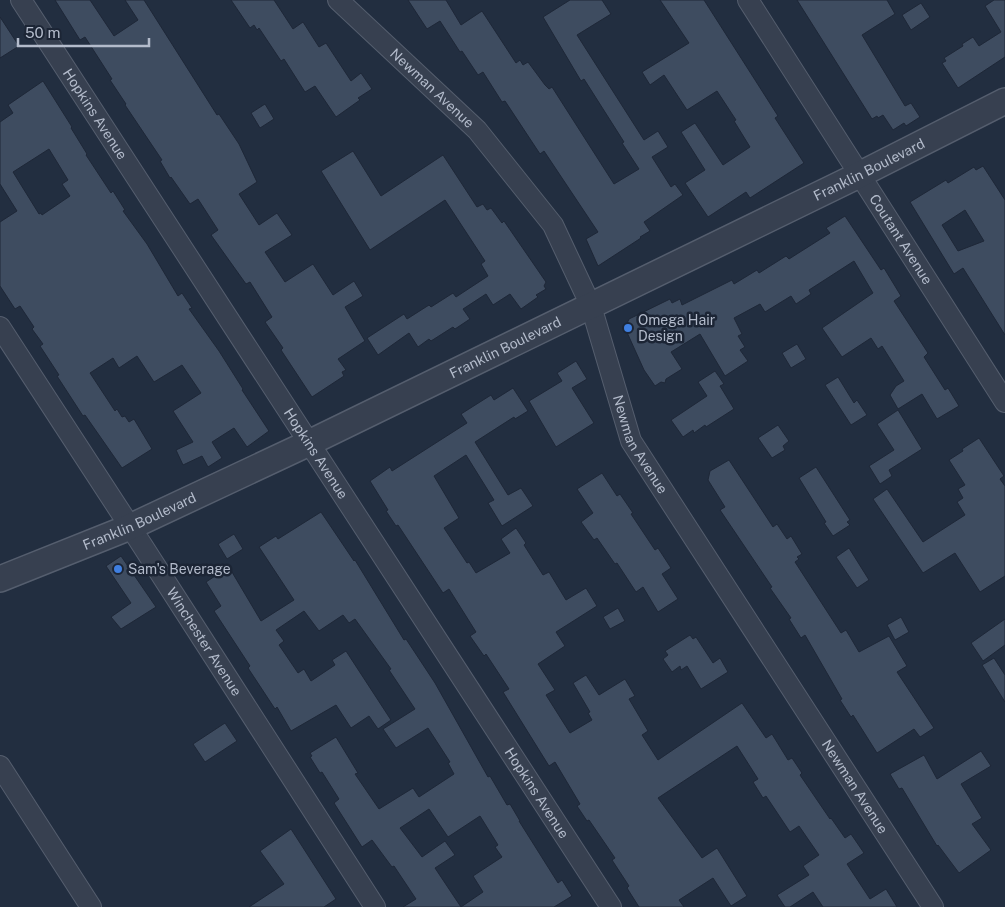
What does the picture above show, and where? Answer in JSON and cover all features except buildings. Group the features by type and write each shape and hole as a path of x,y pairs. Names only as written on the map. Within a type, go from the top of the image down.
{"street":[{"name":"Hopkins Avenue","path":"21,0 611,907"},
{"name":"Newman Avenue","path":"338,0 477,130 552,225 591,306 630,441 933,907"},
{"name":"Coutant Avenue","path":"748,0 1005,402"},
{"name":"Franklin Boulevard","path":"0,579 130,526 308,443 859,175 1005,101"},
{"name":"Winchester Avenue","path":"0,327 375,907"},
{"path":"0,766 91,907"}],"place":[{"name":"Omega Hair Design","path":"628,328"},
{"name":"Sam's Beverage","path":"118,569"}]}
